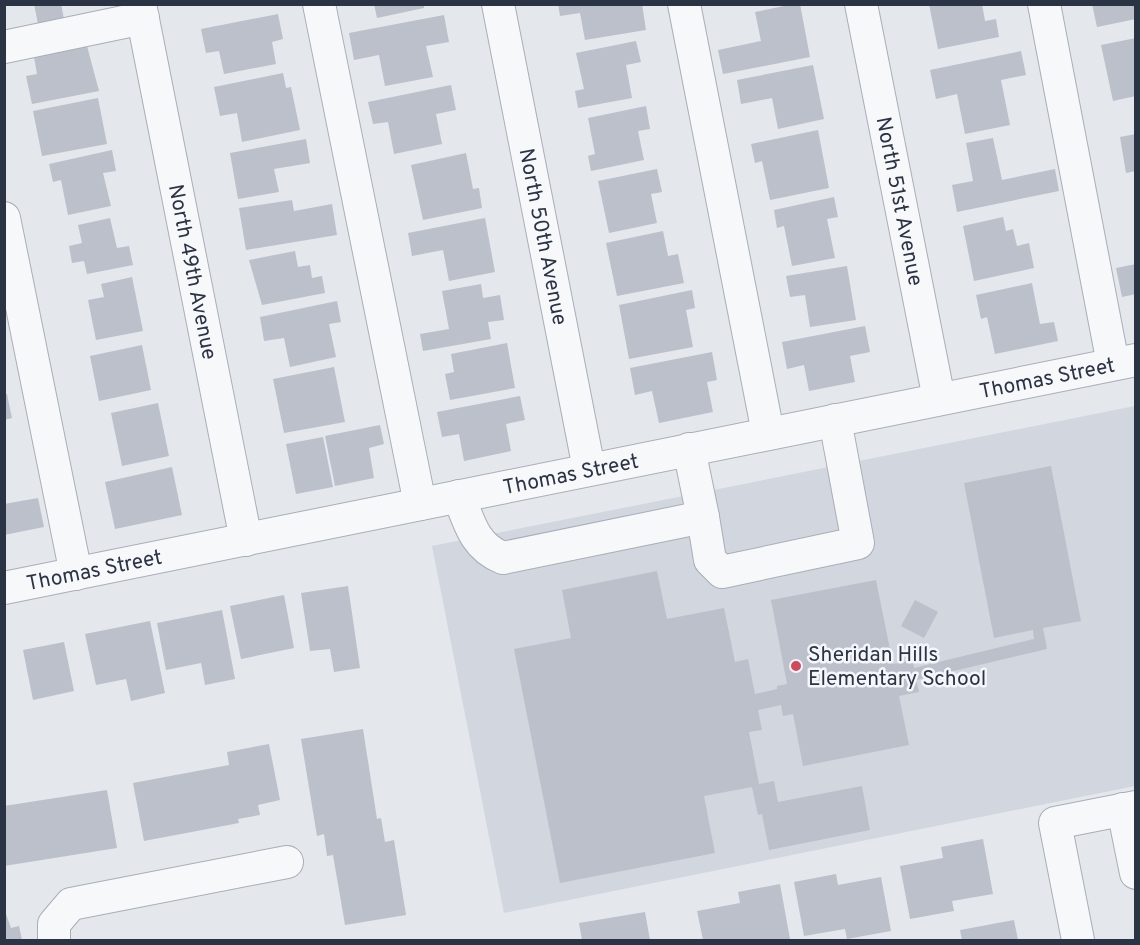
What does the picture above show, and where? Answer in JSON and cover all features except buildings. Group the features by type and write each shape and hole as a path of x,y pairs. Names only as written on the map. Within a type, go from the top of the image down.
{"street":[{"path":"319,4 420,504"},
{"name":"North 50th Avenue","path":"498,4 590,469"},
{"path":"684,4 768,433"},
{"name":"North 51st Avenue","path":"861,4 939,399"},
{"path":"1044,4 1124,362"},
{"path":"4,47 142,11"},
{"name":"North 49th Avenue","path":"142,11 246,540"},
{"path":"4,218 76,574"},
{"name":"Thomas Street","path":"4,588 1124,362"},
{"path":"689,449 710,560 722,572 858,543 835,420"},
{"path":"459,496 477,541 488,552 502,558 703,517"},
{"path":"1078,940 1055,823 1129,808 1136,873"},
{"path":"54,940 54,924 71,904 287,862"}],"shaded area":[{"name":"Sheridan Hills Elementary School","path":"1135,406 1135,786 504,913 432,546"}],"place":[{"name":"Sheridan Hills Elementary School","path":"796,666"}]}
